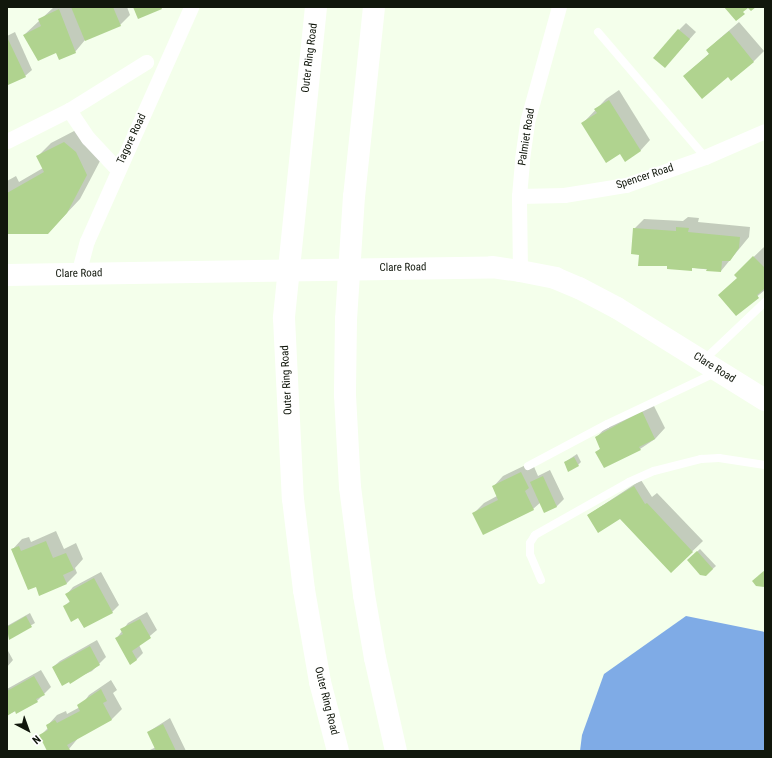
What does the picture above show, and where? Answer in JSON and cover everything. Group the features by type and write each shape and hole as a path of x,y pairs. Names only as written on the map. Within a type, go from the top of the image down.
{"main road":[{"name":"Outer Ring Road","path":"316,7 284,318 293,499 304,590 320,682 338,751"},
{"path":"374,7 354,196 346,319 346,395 350,487 364,595 375,658 396,751"},
{"name":"Clare Road","path":"7,275 492,267 520,271 555,278 579,288 711,366 765,400"}],"street":[{"name":"Tagore Road","path":"78,274 87,241 191,7"},
{"name":"Palmiet Road","path":"520,271 519,196 528,122 559,7"},
{"path":"7,141 69,110 146,62"},
{"path":"69,110 88,138 118,170"},
{"name":"Spencer Road","path":"519,196 595,192 626,185 705,157 765,131"}],"lane":[{"path":"598,32 705,157"},
{"path":"528,466 711,366 765,302"},
{"path":"541,580 530,554 530,543 535,535 629,482 654,470 701,459 719,458 765,465"}],"water":[{"path":"686,616 765,632 765,751 580,751 582,735 604,674"}],"building":[{"path":"71,7 113,7 121,26 85,41"},
{"path":"133,7 161,7 162,9 138,19"},
{"path":"724,7 756,7 751,11 748,8 743,12 745,14 736,21"},
{"path":"59,9 76,53 59,60 56,53 38,61 23,35 41,26 38,19"},
{"path":"678,29 690,39 665,68 653,58"},
{"path":"729,31 754,62 731,81 728,77 702,99 683,76 709,54 706,50"},
{"path":"7,37 26,77 8,85 7,84"},
{"path":"609,100 641,151 625,162 620,154 606,163 581,123 597,113 594,109"},
{"path":"64,142 76,152 87,175 67,213 48,234 7,234 7,193 44,172 36,156"},
{"path":"676,227 689,228 688,232 740,237 739,248 730,261 722,261 721,272 692,268 692,271 667,269 667,266 638,266 639,255 631,254 633,228 676,231"},
{"path":"753,256 765,268 765,288 757,295 759,298 736,316 718,295 737,278 734,275"},
{"path":"642,411 655,439 639,447 641,450 604,468 595,452 600,449 595,437"},
{"path":"574,457 579,466 568,472 564,462"},
{"path":"521,472 529,488 525,491 534,510 483,535 472,513 498,500 492,486"},
{"path":"543,476 557,507 544,513 530,482"},
{"path":"634,486 645,504 647,503 693,552 671,573 620,519 598,533 587,515"},
{"path":"46,541 53,558 66,553 74,570 63,575 67,584 39,596 36,587 28,590 11,549 19,546 21,551"},
{"path":"697,551 713,569 706,576 700,575 687,560"},
{"path":"765,570 765,587 756,586 752,581"},
{"path":"94,578 113,613 84,628 78,618 71,622 63,606 70,602 65,594"},
{"path":"26,616 32,627 9,640 7,627"},
{"path":"140,619 151,638 132,651 137,660 130,665 115,638 123,634 120,629"},
{"path":"90,646 100,665 70,684 69,682 62,686 52,667"},
{"path":"34,676 45,695 36,699 38,702 16,714 15,711 7,716 7,691"},
{"path":"101,689 107,701 103,703 112,720 67,745 70,750 68,751 47,751 39,735 48,730 46,725 55,720 57,723 80,711 77,705"},
{"path":"163,724 176,751 156,751 147,732"}]}
